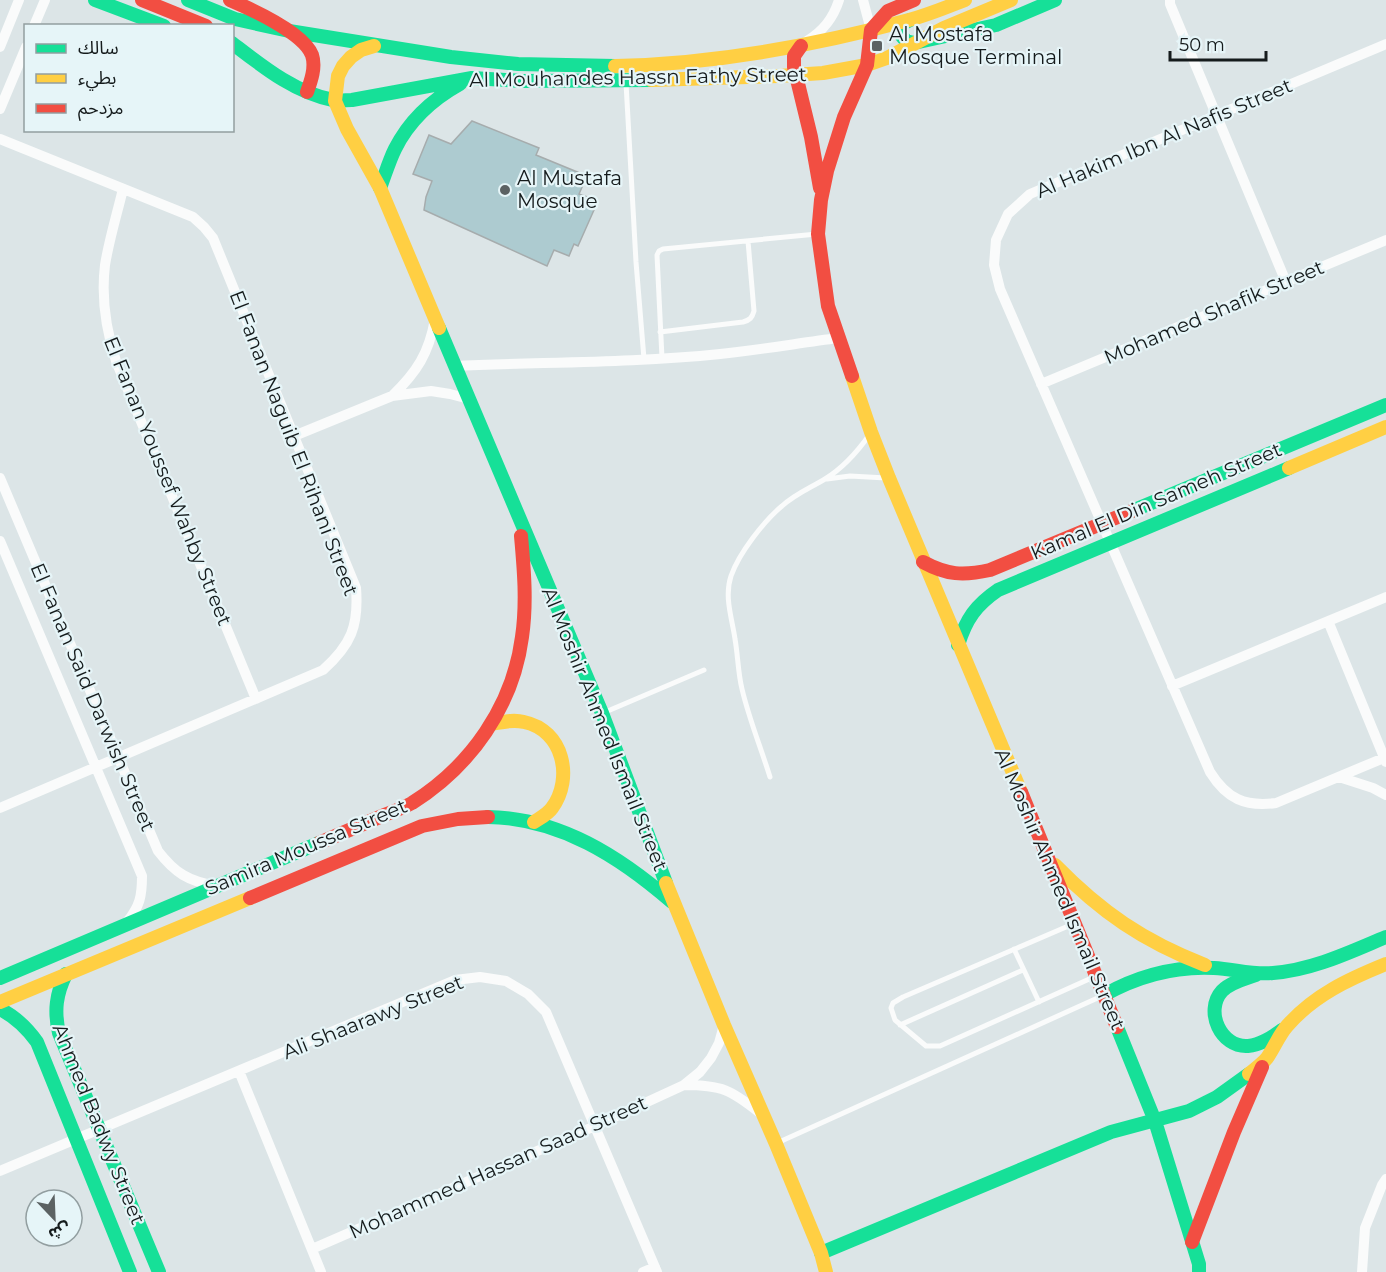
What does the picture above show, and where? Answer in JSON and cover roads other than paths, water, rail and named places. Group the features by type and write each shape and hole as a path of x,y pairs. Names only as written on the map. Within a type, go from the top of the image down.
{"main road":[{"path":"95,0 159,24"},
{"path":"142,0 201,24"},
{"name":"Al Mouhandes Hassn Fathy Street","path":"188,0 235,19 289,32 451,57 565,66 669,64 782,50 911,20 965,0"},
{"path":"230,0 271,19 308,46 314,62 312,79 307,92"},
{"path":"821,200 841,126 867,65 871,30 888,11 914,0"},
{"name":"Al Mouhandes Hassn Fathy Street","path":"234,45 262,66 307,92 335,101 352,100 472,78 523,81 626,81 796,75 867,65 887,58 944,28 1011,0"},
{"path":"911,20 902,24 901,38 914,43 996,25 1055,0"},
{"path":"335,101 338,76 343,66 361,50 374,46"},
{"path":"801,46 795,52 793,60 811,137 821,200"},
{"path":"234,53 262,66"},
{"path":"745,76 751,65 747,55"},
{"path":"380,188 395,149 419,114 452,88 472,78"},
{"name":"Al Moshir Ahmed Ismail Street","path":"335,101 347,129 380,188 602,713 674,904 776,1144 821,1253 826,1272"},
{"name":"Al Moshir Ahmed Ismail Street","path":"821,200 819,234 828,306 871,432 1155,1121 1199,1264 1199,1272"},
{"name":"Kamal El Din Sameh Street","path":"923,562 955,575 973,575 990,570 1386,405"},
{"name":"Kamal El Din Sameh Street","path":"958,645 971,612 998,590 1386,427"},
{"name":"Samira Moussa Street","path":"0,978 410,804 442,782 469,755 492,724 509,688 520,651 525,611 525,570 519,518"},
{"path":"492,724 512,720 532,724 549,735 561,752 565,772 561,792 551,810 534,822"},
{"name":"Samira Moussa Street","path":"0,1002 422,826 459,818 496,816 534,822 577,837 617,859 674,904"},
{"path":"1048,857 1092,902 1117,921 1147,940 1214,968"},
{"path":"1104,995 1133,981 1160,973 1187,969 1214,968 1259,974 1299,970 1386,937"},
{"path":"1259,974 1231,984 1219,995 1214,1011 1217,1028 1228,1041 1244,1046 1261,1043 1286,1027 1327,991 1386,964"},
{"name":"Ahmed Badwy Street","path":"66,974 59,988 56,1003 59,1033 159,1272"},
{"name":"Ahmed Badwy Street","path":"0,1009 18,1020 37,1042 130,1272"},
{"path":"1192,1242 1235,1128 1266,1059 1286,1027"},
{"path":"821,1253 1111,1132 1189,1112 1242,1080 1266,1059"}],"street":[{"path":"0,47 19,0"},
{"path":"35,24 45,0"},
{"path":"801,46 824,28 836,10 839,0"},
{"path":"863,0 871,30"},
{"path":"1168,1 1286,282"},
{"name":"Al Hakim Ibn Al Nafis Street","path":"1338,777 1276,803 1260,805 1244,802 1229,795 1217,784 1172,686 1000,289 994,265 996,240 1008,214 1030,194 1386,44"},
{"path":"0,110 24,52"},
{"name":"El Fanan Naguib El Rihani Street","path":"0,139 193,217 213,238 356,588 357,606 350,638 339,656 323,670 0,808"},
{"name":"El Fanan Youssef Wahby Street","path":"123,189 105,263 103,294 105,322 110,342 256,699"},
{"name":"Mohamed Shafik Street","path":"1041,384 1386,240"},
{"path":"392,396 418,368 432,336 435,318"},
{"path":"455,366 720,354 838,338"},
{"path":"294,436 392,396 431,391 469,399"},
{"name":"El Fanan Said Darwish Street","path":"0,478 158,850 168,865 182,876 199,883 216,886"},
{"name":"El Fanan Said Darwish Street","path":"0,541 142,876 142,894 139,903 125,925"},
{"path":"1172,686 1386,597"},
{"path":"1328,621 1385,759 1338,777"},
{"path":"1338,777 1365,784 1386,795"},
{"name":"Ali Shaarawy Street","path":"0,1171 455,980 480,977 506,981 528,994 546,1012 656,1270"},
{"name":"Mohammed Hassan Saad Street","path":"312,1249 684,1085 700,1072 711,1058 724,1025"},
{"path":"238,1071 321,1272"},
{"name":"Mohammed Hassan Saad Street","path":"684,1085 708,1085 725,1089 738,1095 764,1115"},
{"path":"1362,1272 1365,1228 1386,1179"},
{"path":"643,1272 656,1270"}],"lane":[{"path":"626,81 644,359"},
{"path":"662,358 657,255 659,250 819,234"},
{"path":"660,332 743,322 753,317 748,241"},
{"path":"770,777 742,689 729,609 728,592 731,576 739,559 765,522 803,490 825,479 851,458 871,432"},
{"path":"825,479 863,476 889,478"},
{"path":"602,713 704,670"},
{"path":"1075,923 903,997 893,1003 892,1014 900,1025 926,1046 940,1046 1096,976"},
{"path":"1014,949 1039,1002"},
{"path":"900,1025 1023,970"},
{"path":"776,1144 1104,995"}],"place":[{"name":"Al Mostafa Mosque Terminal","path":"877,46"},
{"name":"Al Mustafa Mosque","path":"505,190"}]}
